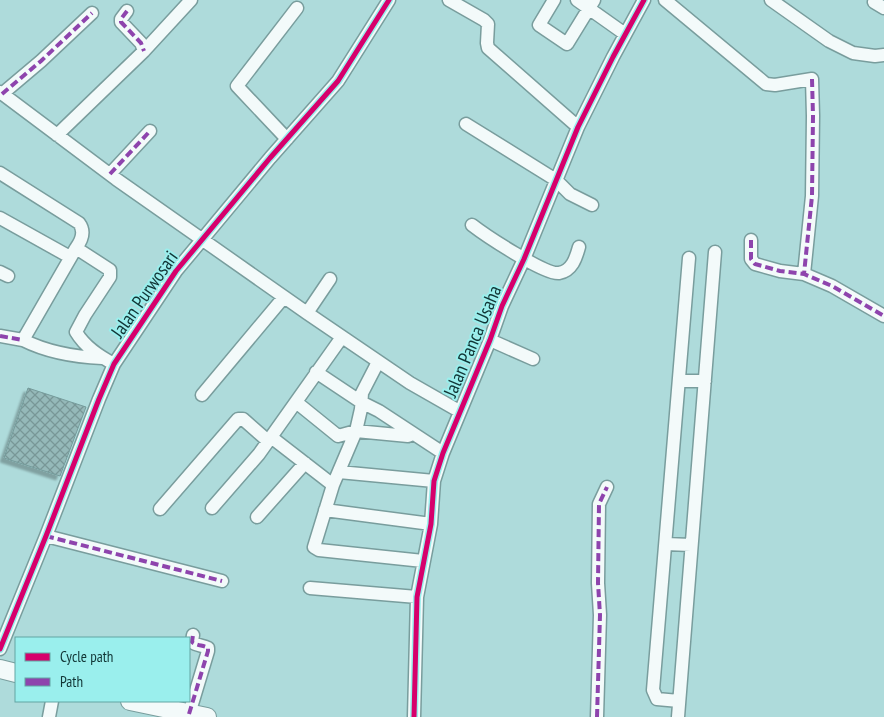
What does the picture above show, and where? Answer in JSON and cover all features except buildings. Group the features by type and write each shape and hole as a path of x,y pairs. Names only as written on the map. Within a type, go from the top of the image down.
{"highway":[{"path":"0,669 15,673"},
{"path":"135,702 201,716"}],"street":[{"path":"58,136 144,51 191,0"},
{"name":"Jalan Purwosari","path":"0,649 114,364 176,272 338,81 389,0"},
{"path":"449,0 484,20 488,24 488,48 578,127"},
{"path":"554,0 539,25 567,44 592,4"},
{"path":"577,0 592,4 625,34"},
{"name":"Jalan Panca Usaha","path":"414,717 417,597 431,524 434,481 443,453 490,340 502,306 524,259 578,127 644,0"},
{"path":"665,0 766,84 775,85 812,79 812,196 804,274"},
{"path":"771,0 808,24 829,41 853,53 875,56 884,55"},
{"path":"287,139 237,86 297,8"},
{"path":"127,11 121,22 144,51"},
{"path":"92,13 41,61 1,93 116,179 284,297 378,362 459,412"},
{"path":"466,124 556,180 570,194 592,204"},
{"path":"110,174 150,131"},
{"path":"0,173 79,223 82,231 80,242 23,340"},
{"path":"0,218 110,270 110,277 85,315 66,354"},
{"path":"472,225 485,236 524,259 553,272 559,273 568,268 575,261 579,247"},
{"path":"751,240 754,264 780,271 804,274 832,286 884,316"},
{"path":"678,717 715,252"},
{"path":"679,701 657,699 653,690 680,380 688,258"},
{"path":"307,313 330,279"},
{"path":"202,395 284,297"},
{"path":"76,332 84,343 102,358 114,364"},
{"path":"0,336 23,340 66,354 102,358"},
{"path":"212,508 269,439 342,337"},
{"path":"490,340 533,359"},
{"path":"378,362 362,393 361,409 356,431 333,485 314,547 316,550 423,561"},
{"path":"316,372 443,453"},
{"path":"680,380 705,381"},
{"path":"296,402 338,436 356,431 408,436 413,434"},
{"path":"160,509 238,419 243,418 333,485"},
{"path":"386,434 392,420"},
{"path":"257,517 305,463"},
{"path":"339,472 434,481"},
{"path":"597,717 600,615 598,583 599,519 600,504 607,487"},
{"path":"325,510 431,524"},
{"path":"46,536 222,581"},
{"path":"666,544 691,545"},
{"path":"310,588 417,597"},
{"path":"193,635 192,642 195,645 208,648 201,716"},
{"path":"48,717 52,702"}],"marked path":[{"path":"127,11 121,22 141,43 144,51"},
{"path":"2,94 41,61 92,13"},
{"path":"812,79 812,196 804,274 832,286 884,316"},
{"path":"110,174 150,131"},
{"path":"751,240 751,259 755,264 780,271 804,274"},
{"path":"0,336 23,340"},
{"path":"597,717 600,615 598,583 599,504 607,487"},
{"path":"46,536 222,581"},
{"path":"189,714 208,651 208,648 192,642 193,635"}],"cycle path":[{"path":"0,649 114,364 176,271 270,158 338,81 389,0"},
{"path":"414,717 417,597 431,524 434,481 443,453 490,340 502,306 524,259 578,127 644,0"}]}
